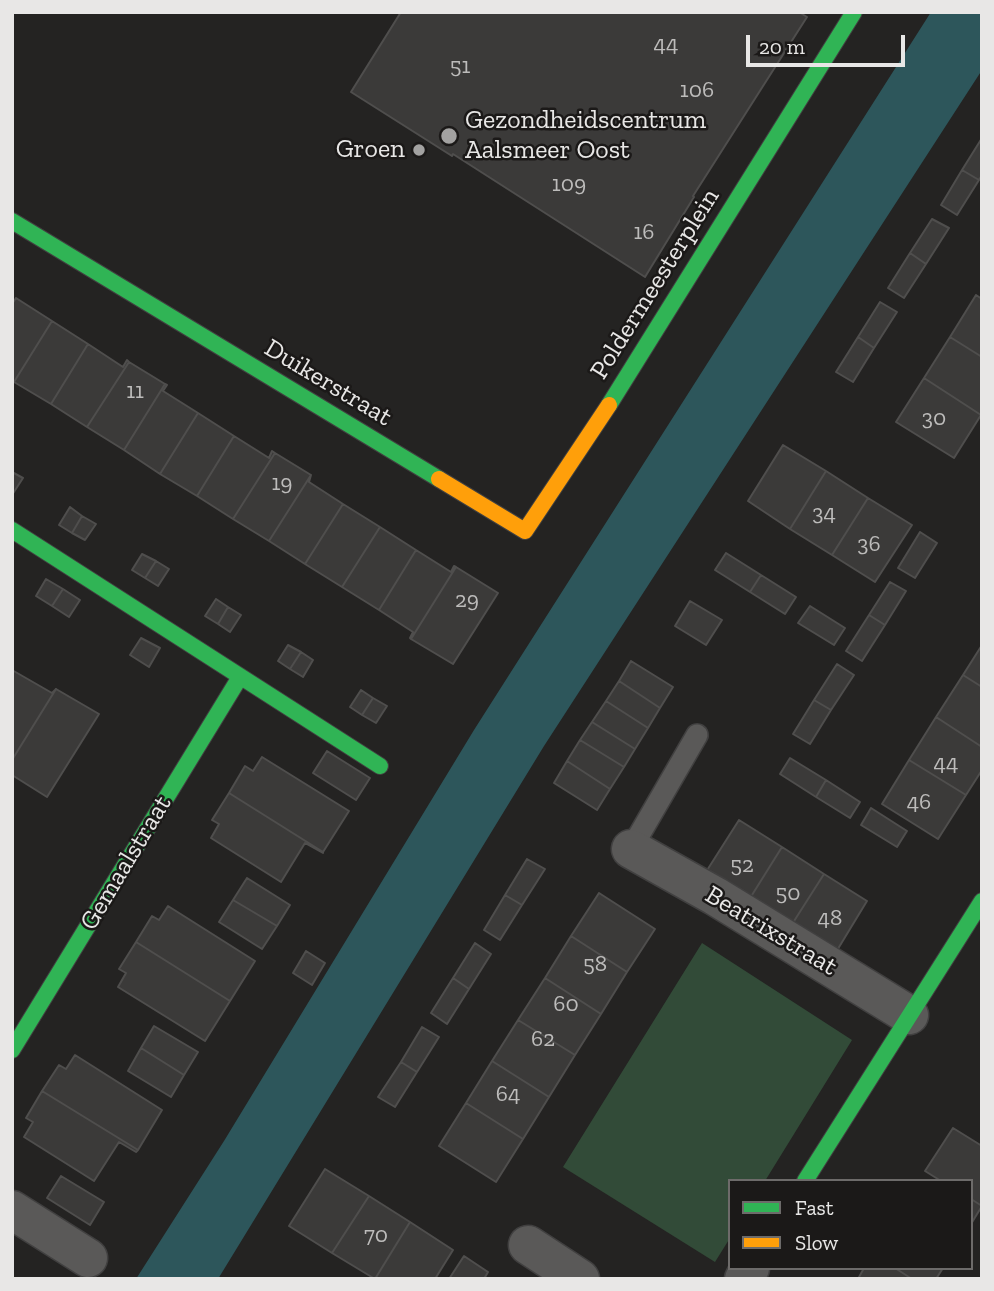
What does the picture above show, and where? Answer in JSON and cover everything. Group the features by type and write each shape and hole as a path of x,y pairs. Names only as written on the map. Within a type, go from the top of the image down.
{"street":[{"name":"Poldermeesterplein","path":"587,441 853,12"},
{"name":"Duikerstraat","path":"12,221 525,531 587,441"},
{"path":"12,530 380,766"},
{"name":"Gemaalstraat","path":"12,1049 240,677"},
{"name":"Beatrixstraat","path":"631,849 715,895 909,1015"},
{"path":"806,1179 982,901"},
{"path":"12,1210 88,1258"},
{"path":"528,1245 580,1279"}],"lane":[{"path":"631,849 698,735"}],"green space":[{"path":"702,943 852,1040 766,1179 728,1179 728,1241 715,1262 563,1167"}],"water":[{"path":"931,12 982,12 982,70 544,746 218,1279 136,1279 224,1141 474,730"}],"building":[{"path":"401,12 799,12 807,17 645,277 351,92"},
{"path":"982,138 982,175 979,180 962,170"},
{"path":"962,170 979,180 957,215 941,205"},
{"path":"932,219 949,228 926,264 910,253"},
{"path":"910,253 926,264 904,298 888,288"},
{"path":"976,295 982,299 982,357 950,337"},
{"path":"16,298 52,321 14,382 12,304"},
{"path":"880,302 897,312 874,348 858,337"},
{"path":"52,321 88,344 51,404 14,382"},
{"path":"858,337 874,348 853,382 836,372"},
{"path":"950,337 982,357 981,415 924,378"},
{"path":"88,344 123,367 127,360 129,362 87,427 51,404"},
{"path":"129,362 165,384 124,450 87,427"},
{"path":"924,378 981,415 954,458 896,422"},
{"path":"165,384 167,385 163,391 198,413 160,474 124,450"},
{"path":"198,413 234,436 197,496 160,474"},
{"path":"234,436 269,458 272,451 275,453 233,519 197,496"},
{"path":"783,445 826,471 790,529 748,501"},
{"path":"275,453 311,475 269,541 233,519"},
{"path":"826,471 868,498 832,555 790,529"},
{"path":"12,472 23,478 12,495"},
{"path":"311,475 309,482 343,504 305,564 269,541"},
{"path":"868,498 912,525 875,582 832,555"},
{"path":"343,504 380,527 342,587 305,564"},
{"path":"70,507 82,516 72,533 59,525"},
{"path":"82,516 96,524 85,540 72,533"},
{"path":"380,527 416,550 379,610 342,587"},
{"path":"920,532 937,543 915,578 898,568"},
{"path":"416,550 451,572 454,566 456,567 411,639 413,632 379,610"},
{"path":"726,553 761,575 750,592 715,570"},
{"path":"142,554 156,561 145,578 132,570"},
{"path":"156,561 169,569 158,586 145,578"},
{"path":"456,567 498,593 453,664 411,639"},
{"path":"761,575 796,597 785,614 750,592"},
{"path":"46,579 63,589 52,606 36,596"},
{"path":"890,582 906,591 885,625 869,615"},
{"path":"63,589 80,600 69,617 52,606"},
{"path":"216,599 228,607 218,624 205,616"},
{"path":"690,601 722,620 706,645 675,626"},
{"path":"810,606 845,628 834,645 798,623"},
{"path":"228,607 241,615 230,632 218,624"},
{"path":"869,615 885,625 862,661 846,651"},
{"path":"141,638 160,648 149,667 130,655"},
{"path":"288,645 301,652 290,669 278,661"},
{"path":"982,645 982,687 963,675"},
{"path":"301,652 313,660 303,677 290,669"},
{"path":"631,661 673,687 660,708 619,681"},
{"path":"837,664 854,675 831,710 814,700"},
{"path":"12,670 52,693 56,689 12,760"},
{"path":"963,675 982,687 982,747 936,717"},
{"path":"619,681 660,708 648,728 606,701"},
{"path":"56,689 99,714 47,797 12,775 12,760"},
{"path":"361,690 373,698 362,715 350,707"},
{"path":"373,698 387,706 376,723 362,715"},
{"path":"814,700 831,710 810,744 793,734"},
{"path":"606,701 648,728 635,749 592,722"},
{"path":"936,717 982,747 982,770 966,795 909,760"},
{"path":"592,722 635,749 624,767 580,740"},
{"path":"580,740 624,767 610,789 567,761"},
{"path":"327,751 370,778 356,800 313,773"},
{"path":"262,757 349,811 323,852 229,793 245,766 253,771"},
{"path":"790,758 826,780 816,797 780,774"},
{"path":"909,760 966,795 938,839 882,804"},
{"path":"567,761 610,789 597,810 554,783"},
{"path":"826,780 860,802 850,818 816,797"},
{"path":"229,793 323,853 305,843 281,882 211,838 219,824 212,820"},
{"path":"871,808 907,831 897,847 861,825"},
{"path":"739,820 782,847 747,903 704,875"},
{"path":"782,847 824,874 789,929 747,903"},
{"path":"527,859 545,869 522,905 505,895"},
{"path":"824,874 867,901 833,957 789,929"},
{"path":"247,878 290,905 277,926 233,900"},
{"path":"599,893 655,929 627,972 571,936"},
{"path":"505,895 522,905 500,940 484,930"},
{"path":"233,900 277,926 262,949 219,922"},
{"path":"168,906 255,961 230,1001 136,942 152,916 159,920"},
{"path":"571,936 627,972 601,1014 545,978"},
{"path":"136,942 230,1001 205,1041 118,987 126,973 119,969"},
{"path":"475,943 491,954 469,989 453,978"},
{"path":"306,951 325,963 312,985 293,973"},
{"path":"453,978 469,989 447,1024 431,1013"},
{"path":"545,978 601,1014 575,1055 518,1020"},
{"path":"518,1020 575,1055 549,1097 492,1061"},
{"path":"154,1026 198,1052 184,1075 141,1048"},
{"path":"422,1027 439,1037 417,1072 401,1062"},
{"path":"141,1048 184,1075 171,1097 128,1071"},
{"path":"75,1055 162,1110 138,1150 42,1091 59,1065 66,1069"},
{"path":"492,1061 549,1097 523,1139 466,1103"},
{"path":"401,1062 417,1072 395,1107 378,1097"},
{"path":"42,1091 138,1150 136,1152 119,1142 94,1181 24,1137 33,1122 26,1118"},
{"path":"466,1103 523,1139 496,1182 439,1146"},
{"path":"953,1128 982,1146 982,1206 973,1200 973,1179 938,1179 925,1171"},
{"path":"325,1169 369,1196 332,1253 289,1226"},
{"path":"61,1176 104,1202 90,1225 47,1198"},
{"path":"369,1196 410,1222 375,1279 332,1253"},
{"path":"973,1200 982,1206 973,1221"},
{"path":"410,1222 453,1250 435,1279 375,1279"},
{"path":"464,1256 488,1272 484,1279 449,1279"},
{"path":"863,1270 898,1270 912,1279 858,1279"},
{"path":"898,1270 942,1270 936,1279 912,1279"}],"traffic: fast":[{"path":"609,405 854,12"},
{"path":"12,221 439,479"},
{"path":"12,530 380,766"},
{"path":"12,1050 240,677"},
{"path":"806,1179 982,901"}],"traffic: slow":[{"path":"439,479 525,531 609,405"}],"place":[{"name":"Gezondheidscentrum Aalsmeer Oost","path":"449,136"},
{"name":"Groen","path":"419,150"}]}
